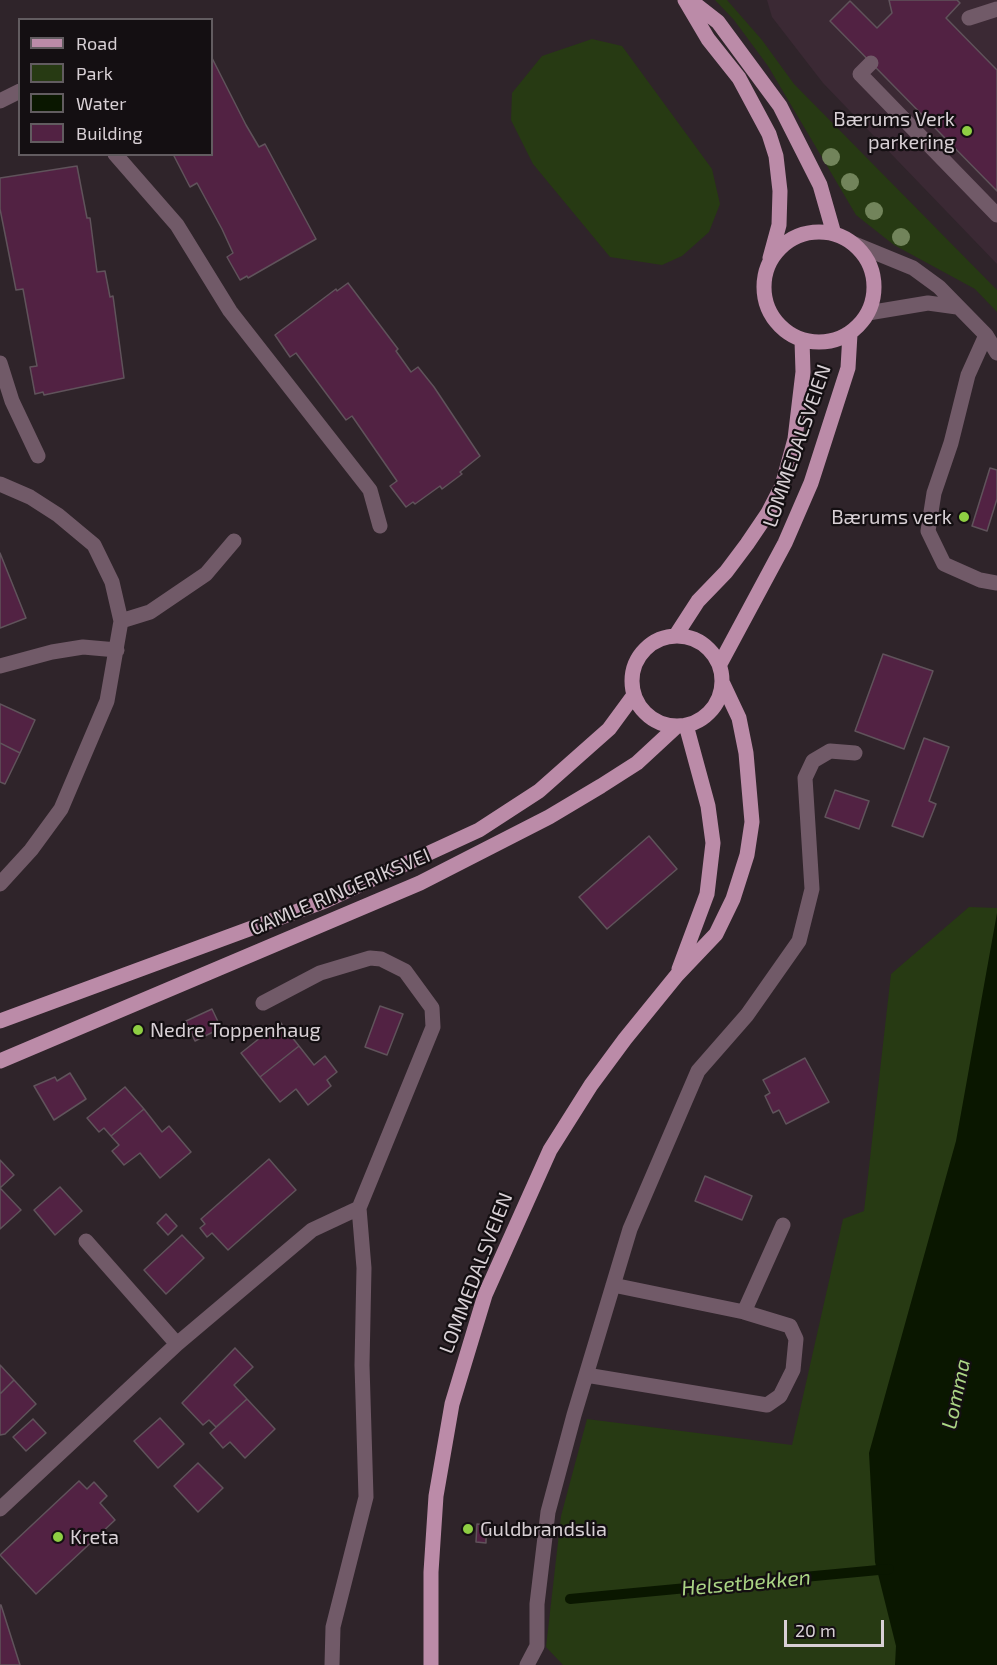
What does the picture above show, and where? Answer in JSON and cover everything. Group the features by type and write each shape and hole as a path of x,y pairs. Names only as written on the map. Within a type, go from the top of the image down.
{"main road":[{"path":"684,0 708,39 748,93 769,134 776,156 780,191 778,225 764,287 768,310 782,329 802,340 827,342 850,334 868,313 875,288 869,262 852,243 834,234 814,232 796,237 780,249 769,265"},
{"path":"690,0 718,22 780,106 820,185 834,234"},
{"name":"LOMMEDALSVEIEN","path":"720,664 785,543 811,483 848,368 850,334"},
{"name":"LOMMEDALSVEIEN","path":"676,635 698,601 726,572 747,544 768,513 782,486 795,439 803,372 802,340"},
{"path":"676,635 694,638 710,649 720,664 723,684 717,703 704,717 681,726 658,722 644,711 634,695 632,674 640,654 656,641 676,635"},
{"name":"LOMMEDALSVEIEN","path":"431,1665 431,1561 436,1496 452,1404 485,1295 550,1150 591,1085 677,975 716,934 733,899 747,855 752,822 746,753 739,718 723,684"},
{"name":"GAMLE RINGERIKSVEI","path":"0,1021 326,902 460,840 539,791 609,729 634,695"},
{"name":"LOMMEDALSVEIEN","path":"677,975 707,894 712,843 708,806 681,726"},
{"name":"GAMLE RINGERIKSVEI","path":"0,1061 420,883 549,817 584,796 637,763 681,726"}],"street":[{"path":"969,18 997,9"},
{"path":"871,63 860,74 997,215"},
{"path":"0,100 18,92"},
{"path":"117,156 177,225 230,311 370,490 380,526"},
{"path":"852,243 913,268 939,287 987,335 997,353"},
{"path":"868,313 928,303 957,307"},
{"path":"987,335 968,375 951,443 934,493 928,531 944,564 980,580 997,583"},
{"path":"0,363 12,401 38,456"},
{"path":"0,484 30,497 58,514 93,545 112,582 121,621 107,701 61,809 31,850 0,884"},
{"path":"121,621 150,612 206,574 234,542"},
{"path":"0,666 52,652 83,647 117,650"},
{"path":"527,1665 537,1646 537,1604 548,1512 630,1229 698,1071 747,1015 799,942 812,889 805,778 813,761 830,751 855,753"},
{"path":"263,1003 320,973 370,958 397,965 419,987 432,1008 433,1027 358,1208 364,1268 362,1365 366,1497 333,1627 332,1665"},
{"path":"0,1509 177,1344 312,1230 358,1208"},
{"path":"744,1312 783,1225"},
{"path":"86,1241 177,1344"},
{"path":"586,1375 767,1404 780,1396 793,1370 796,1339 790,1326 744,1312 613,1286"}],"shaded area":[{"path":"767,0 997,0 997,264 823,83 772,17"}],"green space":[{"path":"715,0 727,0 762,40 794,84 997,290 997,312 975,289 894,245 856,215 768,66 734,20"},
{"path":"592,39 622,46 712,169 720,204 709,232 682,256 662,265 610,257 533,164 511,120 512,93 542,56"},
{"path":"969,907 997,908 997,1665 563,1665 546,1647 561,1516 587,1419 792,1445 843,1219 864,1211 891,974"}],"water":[{"name":"Lomma","path":"997,913 997,1665 895,1665 896,1646 875,1562 869,1453 956,1141"}],"building":[{"name":"Bærums Verk parkering","path":"889,0 957,0 960,3 946,18 997,70 997,191 830,21 850,1 877,28 892,13"},
{"path":"213,60 246,125 259,147 265,144 316,239 248,278 247,276 240,280 227,257 233,253 222,229 197,183 190,187 174,156 213,156"},
{"path":"77,166 87,218 90,218 97,272 105,271 110,297 113,296 124,378 44,395 43,392 35,394 30,367 37,366 23,289 16,290 0,209 0,178"},
{"path":"348,283 398,349 396,351 411,372 418,367 434,387 480,456 442,489 440,486 415,504 413,502 406,507 390,486 397,481 352,416 346,420 296,353 290,357 275,335 336,289 337,291"},
{"path":"990,468 997,470 997,499 987,531 972,526"},
{"path":"0,553 26,618 0,628"},
{"path":"883,654 933,671 904,749 855,731"},
{"path":"0,704 35,720 20,753 0,743"},
{"path":"924,738 949,747 929,801 936,804 923,837 892,826"},
{"path":"0,743 20,753 5,784 0,782"},
{"path":"835,790 869,801 859,829 825,817"},
{"path":"649,836 677,869 607,929 579,897"},
{"path":"380,1006 403,1014 387,1055 365,1047"},
{"path":"212,1009 221,1028 195,1041 186,1021"},
{"path":"280,1022 299,1046 260,1077 241,1053"},
{"path":"299,1046 314,1065 325,1056 337,1072 327,1080 331,1086 308,1105 296,1089 280,1102 260,1077"},
{"path":"805,1058 829,1102 786,1124 779,1110 773,1113 765,1096 770,1093 763,1080"},
{"path":"70,1073 86,1099 54,1120 34,1086 55,1077 57,1081"},
{"path":"125,1087 144,1109 111,1136 104,1128 99,1132 87,1118"},
{"path":"144,1109 162,1132 169,1126 191,1152 160,1178 140,1153 124,1165 112,1151 119,1145 111,1136"},
{"path":"269,1159 296,1190 228,1250 212,1233 207,1237 200,1228 205,1224 201,1219"},
{"path":"0,1160 14,1175 0,1188"},
{"path":"705,1176 752,1196 742,1220 695,1201"},
{"path":"60,1187 82,1211 55,1235 34,1210"},
{"path":"0,1188 21,1210 0,1229"},
{"path":"166,1214 177,1226 168,1235 157,1223"},
{"path":"182,1235 204,1258 166,1294 144,1270"},
{"path":"235,1348 253,1367 234,1385 247,1399 216,1427 209,1420 203,1425 182,1403"},
{"path":"0,1365 14,1380 0,1394"},
{"path":"14,1380 36,1404 5,1434 0,1435 0,1394"},
{"path":"247,1399 275,1429 245,1458 230,1442 223,1448 210,1433"},
{"path":"160,1418 184,1444 158,1468 134,1441"},
{"path":"33,1419 46,1433 26,1451 13,1437"},
{"path":"198,1463 223,1488 198,1512 174,1486"},
{"name":"Kreta","path":"79,1481 87,1489 94,1482 107,1496 100,1503 115,1520 36,1594 0,1555"},
{"path":"477,1524 486,1525 486,1543 476,1542"},
{"path":"1,1605 20,1665 0,1665"}],"waterway":[{"name":"Helsetbekken","path":"570,1599 889,1569"}],"place":[{"name":"Bærums Verk parkering","path":"967,131"},
{"name":"Bærums verk","path":"964,517"},
{"name":"Nedre Toppenhaug","path":"138,1030"},
{"name":"Guldbrandslia","path":"468,1529"},
{"name":"Kreta","path":"58,1537"}]}
